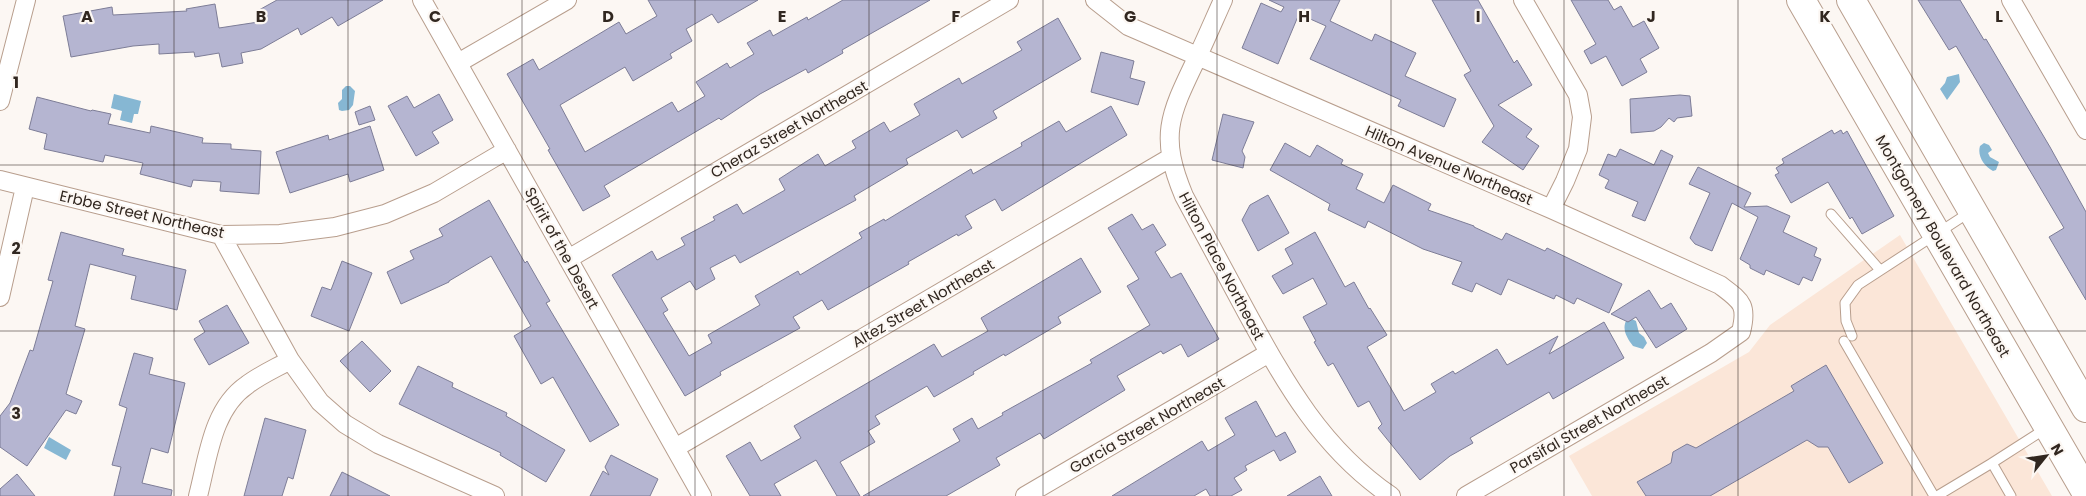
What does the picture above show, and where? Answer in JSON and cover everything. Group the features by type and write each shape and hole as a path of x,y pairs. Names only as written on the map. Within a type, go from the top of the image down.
{"main road":[{"name":"Montgomery Boulevard Northeast","path":"1801,0 2086,492"},
{"path":"1851,0 2086,408"}],"street":[{"path":"0,101 26,0"},
{"name":"Spirit of the Desert","path":"422,0 702,496"},
{"path":"458,63 567,0"},
{"name":"Cheraz Street Northeast","path":"568,259 1010,0"},
{"name":"Hilton Avenue Northeast","path":"1095,0 1128,26 1720,284 1738,299 1746,314 1742,332 1711,353"},
{"name":"Hilton Place Northeast","path":"1222,0 1172,112 1169,135 1170,158 1184,196 1291,390 1321,432 1340,454 1367,480 1391,496"},
{"path":"1524,0 1578,95 1582,117 1578,149 1551,209"},
{"path":"2011,0 2086,130"},
{"name":"Erbbe Street Northeast","path":"0,180 221,235 289,233 335,227 385,214 434,193 507,150"},
{"name":"Altez Street Northeast","path":"675,448 1170,158"},
{"path":"0,297 25,187"},
{"path":"221,235 290,360 320,402 344,424 378,444 495,496"},
{"name":"Garcia Street Northeast","path":"1025,496 1269,353"},
{"name":"Parsifal Street Northeast","path":"1466,496 1711,353"},
{"path":"198,496 215,430 229,401 246,385 290,360"}],"lane":[{"path":"1852,336 1846,321 1844,303 1858,285 1972,210"},
{"path":"1831,214 1880,270"},
{"path":"1844,341 1935,496 1992,463 2048,427"},
{"path":"1992,463 2011,496"}],"shaded area":[{"path":"1900,235 2052,496 1592,496 1569,456 1749,352 1770,325"}],"water":[{"path":"1959,74 1960,82 1947,100 1940,89 1947,77"},
{"path":"346,86 350,86 355,91 353,105 349,110 342,111 339,110 338,103 342,99 342,90"},
{"path":"114,94 141,101 138,114 134,114 132,123 120,120 122,111 111,108"},
{"path":"1984,143 1989,145 1992,150 1988,153 1990,157 1999,162 1996,170 1990,169 1980,157 1980,146"},
{"path":"1630,318 1636,321 1639,333 1647,343 1643,349 1633,346 1627,337 1625,323"},
{"path":"49,437 71,450 66,460 44,448"}],"building":[{"path":"277,0 383,0 338,26 332,17 301,35 298,28 261,49 241,53 243,63 222,67 219,53 195,57 194,52 159,54 159,44 133,46 71,57 63,16 112,7 113,15 187,11 186,9 215,4 219,28 265,21 259,10"},
{"path":"648,0 758,0 718,23 712,14 686,29 692,41 670,54 672,58 633,81 625,67 560,105 585,152 672,102 678,112 705,96 696,82 727,63 730,68 754,54 747,43 770,30 773,36 807,17 808,20 843,0 930,0 842,50 843,53 808,73 806,69 760,94 721,120 719,118 604,186 610,196 583,211 507,74 533,59 539,70 619,22 626,34 657,16"},
{"path":"1269,0 1340,0 1330,21 1372,41 1375,34 1416,53 1405,76 1456,99 1444,127 1398,106 1401,100 1310,59 1326,26 1299,14 1278,64 1242,48 1261,3 1281,12 1284,7"},
{"path":"1432,0 1478,0 1514,63 1517,60 1532,85 1498,105 1532,129 1526,137 1539,146 1523,170 1482,142 1494,126 1464,75 1471,71"},
{"path":"1571,0 1608,0 1614,10 1621,6 1633,27 1644,21 1659,48 1640,59 1647,72 1622,86 1606,56 1591,64 1584,51 1596,44"},
{"path":"1918,0 1960,0 1984,40 1986,39 2050,147 2086,212 2086,300 2049,237 2064,228 1956,46 1949,50"},
{"path":"1058,18 1081,59 993,111 997,118 962,138 957,130 906,159 908,164 854,196 856,200 740,263 735,255 710,268 715,279 696,290 690,281 661,298 668,310 663,313 689,356 712,343 708,335 760,305 755,296 798,271 800,275 862,238 859,233 884,219 885,221 971,169 973,174 1022,146 1021,143 1059,121 1066,132 1111,106 1127,135 1002,211 995,199 965,216 972,228 958,236 957,234 828,310 822,300 793,317 800,328 720,372 721,375 685,396 612,275 652,251 657,260 685,245 681,238 715,220 713,217 737,204 743,214 785,190 779,179 818,154 825,166 856,148 852,141 884,122 890,132 920,115 914,104 959,78 962,84 1022,50 1017,42"},
{"path":"1101,52 1134,61 1130,78 1145,82 1138,105 1091,92"},
{"path":"439,94 453,120 432,132 439,143 416,156 388,106 407,96 414,108"},
{"path":"1690,96 1692,116 1677,118 1674,122 1669,118 1661,127 1654,131 1631,133 1630,99"},
{"path":"37,97 91,111 111,114 108,124 150,133 151,126 203,138 202,143 231,144 231,149 261,151 259,194 220,191 221,182 193,180 191,187 140,174 143,163 105,155 103,162 44,149 47,134 29,129"},
{"path":"370,106 375,120 359,125 355,112"},
{"path":"1223,114 1254,122 1242,151 1245,157 1243,168 1212,160"},
{"path":"370,126 384,170 350,182 348,174 290,193 276,152 328,135 329,140"},
{"path":"1832,130 1834,134 1841,130 1843,134 1847,131 1894,216 1862,234 1852,217 1850,219 1828,182 1791,203 1775,175 1779,173 1776,168 1784,163 1782,159"},
{"path":"1285,143 1310,157 1317,145 1343,160 1341,164 1363,174 1356,189 1384,203 1393,185 1431,204 1428,210 1474,226 1502,240 1506,233 1545,251 1547,248 1622,284 1609,313 1577,298 1574,304 1556,295 1554,299 1508,279 1501,295 1476,283 1472,292 1452,284 1462,262 1423,249 1368,221 1365,228 1328,210 1330,204 1270,170"},
{"path":"1620,149 1654,165 1661,150 1673,156 1645,221 1632,216 1638,202 1605,188 1609,180 1599,175 1608,154 1616,157"},
{"path":"1698,167 1751,193 1744,207 1767,206 1790,216 1783,232 1817,248 1814,256 1821,259 1812,281 1803,277 1799,285 1766,270 1764,275 1750,268 1750,265 1740,259 1758,217 1732,203 1712,251 1695,244 1690,238 1710,193 1689,184"},
{"path":"1268,195 1289,233 1258,251 1242,220 1250,205"},
{"path":"489,200 525,263 527,261 550,301 546,303 619,425 590,442 553,377 541,384 514,336 531,326 491,256 449,282 401,304 387,272 414,259 410,251 443,236 439,229"},
{"path":"1132,214 1142,230 1153,224 1166,245 1155,252 1171,278 1181,273 1219,339 1188,357 1181,344 1163,354 1161,351 1117,376 1125,390 1044,439 1040,433 996,458 1000,465 946,496 863,496 960,441 953,429 972,418 978,429 1003,415 1002,413 1092,363 1090,360 1150,325 1127,286 1139,279 1108,228"},
{"path":"61,232 124,249 122,255 186,270 177,310 131,299 136,276 90,264 75,326 85,329 66,394 82,401 76,414 66,410 27,466 0,447 0,416 10,403 30,350 33,351 53,281 48,280"},
{"path":"1315,232 1345,287 1354,282 1369,309 1387,335 1367,347 1404,411 1436,392 1431,384 1453,371 1455,374 1497,349 1507,365 1558,336 1549,354 1604,322 1624,358 1553,399 1549,392 1470,438 1473,443 1450,456 1420,480 1378,428 1382,424 1369,401 1358,407 1333,363 1328,366 1314,342 1316,341 1303,317 1327,304 1313,278 1283,294 1272,276 1293,264 1285,249"},
{"path":"1081,258 1101,292 1058,317 1061,323 1005,356 1004,354 973,372 974,374 934,397 927,386 875,416 880,424 868,431 875,442 840,462 860,496 837,496 816,460 774,484 781,496 750,496 726,456 750,442 761,461 801,438 794,426 934,344 942,357 988,331 981,318"},
{"path":"342,261 372,273 349,331 311,316 322,287 331,290"},
{"path":"1649,290 1661,309 1671,303 1687,329 1656,348 1636,317 1628,322 1611,314"},
{"path":"227,305 249,343 209,365 194,339 205,332 199,321"},
{"path":"362,341 391,371 370,392 340,361"},
{"path":"134,353 153,358 149,374 185,383 168,453 151,448 142,483 172,490 171,496 114,496 121,467 112,465 127,408 119,405"},
{"path":"1826,365 1883,463 1849,483 1828,447 1818,447 1807,440 1710,496 1646,496 1637,482 1671,463 1673,452 1687,444 1696,448 1794,391 1791,386"},
{"path":"418,366 453,383 452,387 507,413 506,416 565,450 546,482 500,455 501,453 399,404"},
{"path":"1256,401 1276,437 1285,432 1296,452 1280,461 1274,450 1245,466 1247,470 1234,478 1242,490 1231,496 1210,496 1206,489 1194,496 1112,496 1202,441 1208,451 1235,435 1225,418"},
{"path":"265,418 306,430 293,479 288,477 282,496 244,496"},
{"path":"611,455 658,479 650,496 590,496 603,471 609,475 605,467"},
{"path":"342,472 390,496 330,496"},
{"path":"17,474 35,496 0,496 0,489"},
{"path":"1320,476 1332,496 1287,496"}]}
